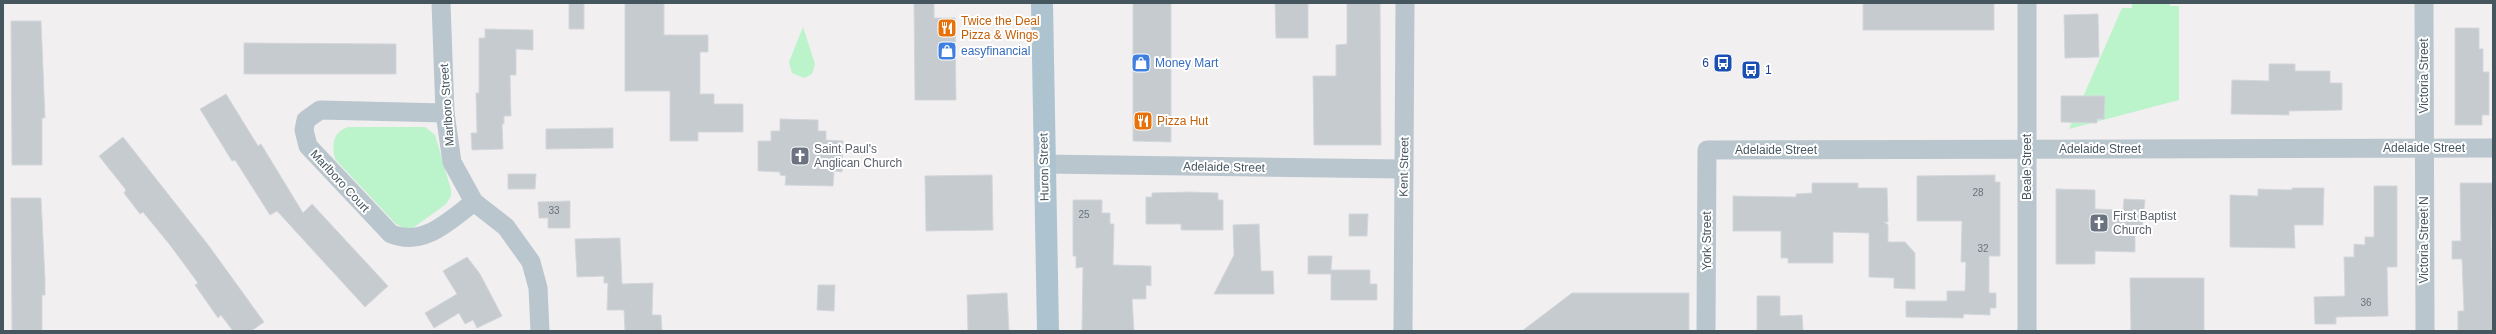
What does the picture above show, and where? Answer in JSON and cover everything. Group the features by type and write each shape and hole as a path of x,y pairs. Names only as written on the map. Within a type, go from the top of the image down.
{"main road":[{"name":"Huron Street","path":"1042,3 1048,331"}],"street":[{"name":"Marlboro Street","path":"441,3 445,113 452,162 474,202"},
{"name":"Kent Street","path":"1403,331 1405,3"},
{"name":"Beale Street","path":"2027,3 2027,331"},
{"name":"Victoria Street","path":"2424,3 2424,148"},
{"name":"Marlboro Court","path":"445,113 320,110 306,120 304,135 308,146 394,236 405,239 418,238 437,229 474,202"},
{"name":"Victoria Street N","path":"2424,148 2425,331"},
{"name":"Adelaide Street","path":"1707,150 2493,148"},
{"name":"York Street","path":"1706,331 1707,150"},
{"name":"Adelaide Street","path":"1044,164 1404,169"},
{"path":"474,202 506,227 531,262 538,288 540,331"}],"green space":[{"path":"2132,3 2170,3 2170,6 2179,6 2179,100 2069,129 2122,8 2132,8"},
{"path":"803,27 815,64 812,74 804,78 792,73 789,62"},
{"path":"348,127 425,127 435,135 451,190 451,196 446,204 413,228 404,228 396,224 335,159 334,140 339,132"}],"building":[{"path":"569,3 584,3 584,29 569,29"},
{"path":"625,3 664,3 664,35 708,35 708,52 700,52 700,94 714,94 714,104 743,104 743,132 698,132 698,141 670,141 670,91 625,91"},
{"path":"914,3 934,3 934,18 955,18 956,100 915,100"},
{"path":"1133,3 1171,3 1171,142 1133,141"},
{"path":"1275,3 1308,3 1308,38 1276,38"},
{"path":"1347,3 1380,3 1381,145 1314,145 1313,76 1336,76 1336,45 1347,44"},
{"path":"1863,3 1994,3 1994,30 1863,30"},
{"path":"2098,14 2099,57 2065,58 2064,15"},
{"path":"11,21 41,21 45,118 42,118 42,165 12,165"},
{"path":"2455,28 2479,28 2479,49 2483,49 2483,72 2489,72 2489,115 2482,115 2482,125 2455,125"},
{"path":"485,29 533,30 533,50 516,49 516,75 510,75 511,116 504,116 504,124 502,124 503,149 472,150 471,133 477,133 476,93 479,93 479,38 485,38"},
{"path":"244,43 396,44 396,74 244,74"},
{"path":"2269,64 2295,64 2295,71 2330,71 2330,83 2342,83 2342,110 2289,111 2289,115 2231,114 2232,80 2269,81"},
{"path":"226,94 258,146 261,144 303,213 312,204 388,286 365,307 277,211 270,215 235,160 232,161 200,109"},
{"path":"2061,96 2105,96 2104,119 2097,119 2097,123 2061,122"},
{"name":"Saint Paul's Anglican Church","path":"780,119 818,120 818,131 826,131 826,140 843,141 842,172 834,171 833,186 785,185 786,176 780,175 780,172 758,171 758,141 771,141 771,131 780,131"},
{"path":"613,128 613,148 546,149 546,129"},
{"path":"123,137 209,246 264,322 251,331 233,331 221,315 218,318 195,285 198,283 143,212 140,214 124,193 126,190 99,156"},
{"path":"508,174 536,174 535,189 508,189"},
{"path":"992,175 993,230 926,231 925,176"},
{"path":"1995,175 1995,182 2000,182 2000,256 1989,256 1989,293 1996,293 1996,308 1990,308 1990,315 1964,314 1963,318 1906,317 1906,301 1947,301 1947,291 1965,291 1966,262 1961,262 1962,221 1917,221 1917,176"},
{"path":"1812,183 1858,183 1858,188 1887,188 1888,222 1884,222 1888,225 1888,242 1905,242 1915,253 1915,289 1894,288 1894,278 1869,277 1869,233 1833,232 1833,263 1788,263 1788,258 1781,258 1781,231 1733,231 1733,196 1796,197 1796,194 1812,193"},
{"path":"2460,183 2493,183 2491,231 2493,331 2458,331 2458,311 2464,311 2462,259 2452,259 2452,241 2461,241"},
{"path":"2374,186 2397,186 2397,267 2387,267 2388,316 2336,317 2336,324 2315,324 2314,297 2345,296 2344,257 2354,257 2354,244 2365,245 2365,237 2374,237"},
{"path":"2292,188 2324,188 2323,225 2294,225 2295,248 2230,247 2230,195 2258,196 2258,189 2292,190"},
{"name":"First Baptist Church","path":"2056,189 2095,190 2095,209 2123,210 2124,199 2145,200 2142,228 2135,228 2135,252 2095,251 2095,264 2056,264"},
{"path":"1152,193 1218,193 1218,200 1223,200 1223,230 1181,230 1181,224 1146,224 1146,197 1152,197"},
{"path":"11,198 41,198 45,279 45,295 42,295 42,331 12,331"},
{"path":"1073,200 1102,200 1102,213 1110,213 1110,224 1114,224 1113,265 1151,266 1151,286 1146,285 1146,299 1132,299 1134,331 1082,331 1083,267 1076,268 1076,256 1073,256"},
{"path":"570,201 570,228 548,228 548,218 539,218 538,202"},
{"path":"1349,214 1368,214 1367,236 1349,236"},
{"path":"1259,224 1261,271 1273,271 1274,294 1214,294 1234,255 1233,225"},
{"path":"620,238 622,284 653,283 652,315 661,315 662,331 625,331 624,310 607,310 608,283 604,283 604,276 577,277 575,239"},
{"path":"1308,256 1332,256 1331,270 1370,270 1370,284 1377,284 1377,300 1331,300 1331,274 1308,274"},
{"path":"467,257 480,274 502,316 477,328 473,320 465,324 459,313 434,328 425,313 457,294 443,271"},
{"path":"2130,278 2204,278 2204,331 2131,331"},
{"path":"818,285 835,285 834,311 817,310"},
{"path":"1007,293 1009,331 968,331 967,295"},
{"path":"1572,293 1689,293 1689,331 1522,331"},
{"path":"1757,296 1780,296 1780,316 1802,315 1803,331 1757,331"}],"place":[{"name":"Twice the Deal Pizza & Wings","path":"947,28"},
{"name":"easyfinancial","path":"947,51"},
{"name":"Money Mart","path":"1141,63"},
{"name":"6","path":"1723,63"},
{"name":"1","path":"1751,70"},
{"name":"Pizza Hut","path":"1143,121"},
{"name":"Saint Paul's Anglican Church","path":"800,156"},
{"name":"First Baptist Church","path":"2099,223"}]}
